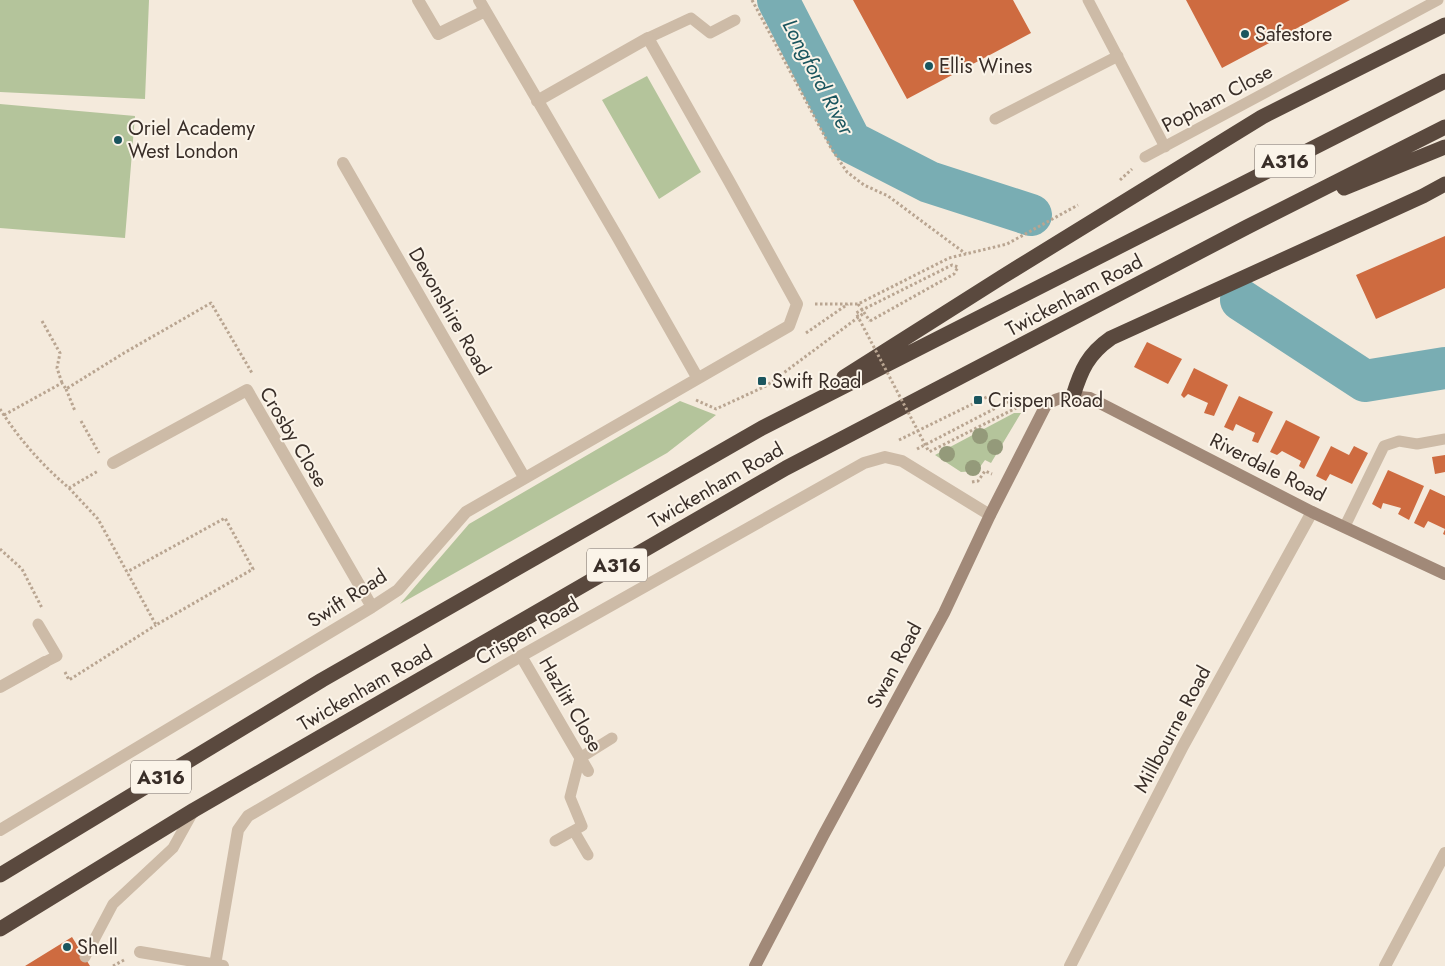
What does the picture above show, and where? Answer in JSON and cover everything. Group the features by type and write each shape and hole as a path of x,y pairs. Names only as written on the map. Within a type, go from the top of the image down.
{"highway":[{"path":"762,428 1262,117 1445,25"},
{"name":"Twickenham Road","path":"0,875 322,680 762,428 1445,81"},
{"name":"Twickenham Road","path":"0,928 194,810 786,468 1247,227 1445,127"},
{"path":"1247,227 1445,147"},
{"path":"1073,396 1090,356 1098,347 1111,338 1423,196 1445,184"}],"street":[{"path":"418,0 438,34 482,6 697,377"},
{"path":"538,100 648,38 797,304"},
{"name":"Devonshire Road","path":"343,163 524,477"},
{"name":"Swift Road","path":"0,830 398,590 466,512 697,377 789,326 797,304"},
{"name":"Crosby Close","path":"110,465 247,390 372,607"},
{"name":"Swan Road","path":"756,966 823,836 944,612 1046,405 1054,400 1073,396"},
{"name":"Riverdale Road","path":"1073,396 1090,398 1312,512 1445,574"},
{"name":"Crispen Road","path":"219,965 238,830 248,816 521,656 864,463 885,457 902,461 990,516"},
{"name":"Millbourne Road","path":"1070,966 1183,746 1312,512"},
{"name":"Hazlitt Close","path":"521,656 588,771"},
{"path":"0,688 45,662"},
{"path":"1386,966 1445,853"},
{"path":"140,952 219,965"}],"lane":[{"path":"1088,0 1165,147"},
{"name":"Popham Close","path":"1145,157 1438,0"},
{"path":"648,38 691,18 710,33 735,20"},
{"path":"995,119 1118,56"},
{"path":"1345,526 1384,446 1399,440 1417,444 1445,440"},
{"path":"38,624 57,656 45,662"},
{"path":"555,840 582,826 570,797 580,758 612,738"},
{"path":"85,958 113,904 173,848 194,810"},
{"path":"574,831 588,855"}],"path":[{"path":"752,0 831,148 847,172 864,185 888,196 966,254"},
{"path":"1113,186 1145,157"},
{"path":"797,304 858,304 950,258 1007,244 1080,204"},
{"path":"858,304 864,313 870,321 954,274 958,267 952,265 856,313 930,452 1022,405 1022,399 1017,397 932,441"},
{"path":"66,389 211,303 257,382 247,390"},
{"path":"675,390 716,409 766,386 864,313"},
{"path":"42,321 60,353 57,368 75,411"},
{"path":"4,416 62,383"},
{"path":"899,440 995,393"},
{"path":"0,409 11,428 47,469 69,488 98,519 156,625"},
{"path":"69,488 110,465 81,421"},
{"path":"916,449 929,456"},
{"path":"969,482 978,481 985,471 1008,481"},
{"path":"57,656 69,680 156,625 253,568 225,518 127,572"},
{"path":"0,548 22,569 44,612 38,624"}],"green space":[{"path":"0,0 149,0 145,99 0,92"},
{"path":"647,76 701,172 659,199 602,100"},
{"path":"0,104 135,116 125,238 0,228"},
{"path":"680,401 716,415 667,453 400,604 469,524"},
{"path":"1014,413 1021,413 991,463 985,460 977,471 961,472 935,455"}],"building":[{"name":"Ellis Wines","path":"853,0 1013,0 1031,33 907,99"},
{"name":"Safestore","path":"1186,0 1350,0 1222,68"},
{"path":"1445,236 1445,288 1376,319 1356,275"},
{"path":"1147,342 1182,359 1168,384 1134,367"},
{"path":"1194,368 1228,385 1214,416 1204,413 1208,403 1188,394 1184,398 1181,395"},
{"path":"1239,396 1273,412 1258,443 1252,441 1255,433 1236,424 1233,431 1224,427"},
{"path":"1286,420 1320,437 1304,469 1299,466 1301,461 1282,451 1277,455 1270,452"},
{"path":"1331,446 1349,455 1354,446 1368,453 1352,484 1330,474 1326,481 1316,476"},
{"path":"1445,455 1445,472 1435,474 1432,457"},
{"path":"1388,470 1424,486 1409,520 1398,514 1401,508 1383,503 1381,509 1372,504"},
{"path":"1430,489 1445,496 1445,529 1428,521 1424,528 1414,523"},
{"name":"Shell","path":"72,937 90,966 25,966"}],"waterway":[{"name":"Longford River","path":"778,0 851,142 929,182 1031,215"},
{"name":"Longford River","path":"1241,300 1365,381 1445,368"}],"place":[{"name":"Safestore","path":"1245,34"},
{"name":"Ellis Wines","path":"929,66"},
{"name":"Oriel Academy West London","path":"118,140"},
{"name":"Swift Road","path":"762,381"},
{"name":"Crispen Road","path":"978,400"},
{"name":"Shell","path":"67,947"}]}
